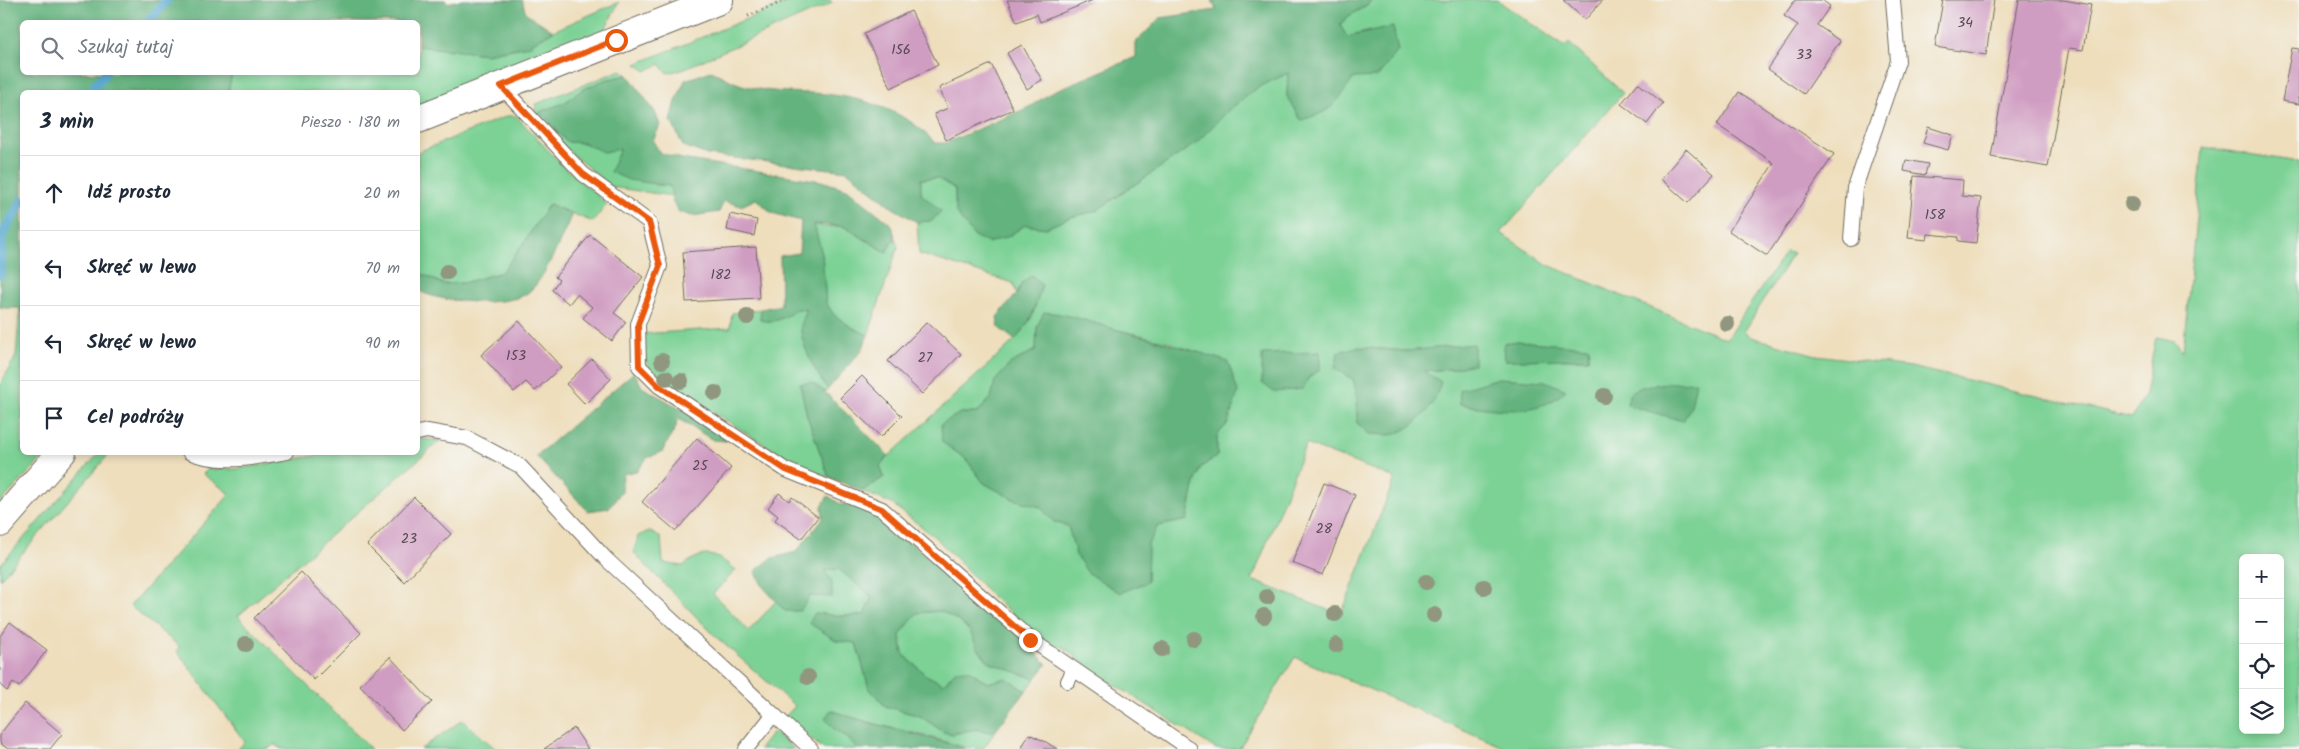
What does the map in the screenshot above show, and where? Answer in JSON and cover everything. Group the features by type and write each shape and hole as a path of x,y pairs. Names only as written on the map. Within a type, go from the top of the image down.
{"street":[{"path":"420,118 720,0"},
{"path":"0,523 59,455"}],"lane":[{"path":"1851,239 1855,188 1898,61 1893,0"},
{"path":"501,86 583,174 649,222 660,266 638,324 639,366 659,386 786,470 882,509 1071,675 1190,749"},
{"path":"420,433 427,431 467,438 520,466 606,560 810,749"},
{"path":"196,455 204,458 242,460 270,455"},
{"path":"746,749 773,715"}],"green space":[{"path":"0,0 445,0 447,3 463,0 522,0 526,13 553,31 528,46 486,54 420,46 420,20 20,20 20,75 232,75 228,90 20,90 20,308 0,308"},
{"path":"793,0 830,0 832,3 681,70 667,73 660,64 646,71 636,64"},
{"path":"1212,0 1372,0 1340,25 1347,37 1393,27 1398,51 1377,77 1354,78 1327,110 1301,120 1287,96 1288,73 1257,88 1230,109 1196,143 1096,211 1071,217 1046,228 1025,225 1007,237 988,243 974,236 956,213 955,189 937,178 921,179 921,194 941,211 932,221 917,222 893,208 847,171 707,155 683,146 671,121 676,101 685,80 711,71 738,84 759,89 827,94 862,100 894,112 923,131 935,143 946,143 1029,107 1054,91 1136,57 1136,42 1160,18 1216,10"},
{"path":"1372,0 1497,0 1565,47 1569,43 1623,93 1501,233 1548,265 1726,339 1786,252 1793,253 1744,332 1751,337 1816,355 1911,367 2132,418 2145,394 2156,337 2175,341 2183,351 2203,147 2299,162 2299,749 1508,749 1295,657 1239,749 1216,749 1090,669 1062,646 1057,651 995,599 936,538 892,504 862,491 884,477 880,466 889,456 1015,340 1032,317 1042,285 1022,283 1017,294 1013,283 919,254 917,222 932,221 921,194 920,179 937,178 955,189 955,204 974,236 1007,237 1025,225 1046,228 1071,217 1096,211 1196,143 1230,109 1257,88 1288,72 1287,96 1345,89 1354,78 1370,31 1347,37 1340,25","holes":["1037,327 1118,330 1173,343 1228,423 1217,435 1217,456 1201,467 1194,486 1187,520 1158,526 1148,544 1147,582 1076,555 1068,526 1054,522 1041,507 1013,499 984,483 966,459 960,413 977,413 991,398 996,381 1011,363 1036,350","1504,343 1589,347 1588,359 1505,360","1474,345 1452,369 1423,371 1357,423 1357,396 1353,378 1357,347 1407,351","1319,370 1309,378 1262,383 1263,374","1306,444 1395,478 1341,615 1252,580"]},
{"path":"619,2 603,33 420,106 420,90 228,90 232,75 420,75 420,46 486,54 528,46 553,31"},
{"path":"621,70 628,75 605,80 582,90 564,103 539,112 548,119 559,134 568,142 584,143 603,151 621,149 654,185 670,186 672,196 611,187 563,146 535,113 536,104"},
{"path":"628,75 655,112 660,125 653,141 660,153 682,159 821,181 847,189 892,225 895,238 886,252 843,226 814,224 822,254 826,303 834,315 851,327 868,335 862,350 828,389 819,376 803,341 801,326 806,310 797,309 775,321 760,320 761,309 781,305 780,256 799,253 801,221 772,213 756,199 741,206 724,201 719,212 692,216 679,212 673,203 670,186 629,180 610,172 620,149 603,152 584,143 568,142 559,134 548,119 539,112 564,103 582,90 605,80"},
{"path":"507,116 516,116 563,166 607,204 593,222 549,204 502,272 463,283 443,284 420,273 420,151"},
{"path":"549,204 572,214 540,280 526,294 503,301 472,302 440,298 420,291 420,273 443,284 463,283 502,272"},
{"path":"813,224 826,227 843,226 886,252 895,238 898,247 868,335 851,327 834,315 826,303 822,254"},
{"path":"1032,275 1042,285 1035,308 1015,340 999,328 997,317 1017,294 1022,283"},
{"path":"20,308 20,455 45,455 0,503 0,385 16,356"},
{"path":"761,309 760,320 785,317 797,309 806,310 821,380 828,389 825,392 811,382 800,384 807,416 829,477 801,467 652,374 641,351 640,334 730,328 732,313"},
{"path":"1044,312 1081,319 1228,362 1238,392 1228,423 1217,435 1217,456 1201,467 1194,486 1187,520 1158,526 1148,544 1147,582 1120,593 1088,573 1076,555 1068,526 1054,522 1040,507 1013,499 984,483 966,459 942,442 941,424 960,413 977,413 991,398 995,381 1011,363 1036,350 1037,327"},
{"path":"1518,341 1589,347 1588,359 1505,360 1504,343"},
{"path":"1474,344 1474,364 1452,369 1424,371 1441,382 1435,399 1419,420 1393,435 1369,434 1357,423 1357,396 1353,379 1335,369 1338,352 1357,347 1407,351"},
{"path":"1320,352 1320,370 1309,377 1303,389 1274,392 1262,383 1262,354"},
{"path":"634,372 642,387 729,436 726,441 713,440 677,418 676,427 662,452 647,458 637,471 623,474 622,491 609,508 588,511 536,456"},
{"path":"1498,378 1545,381 1566,390 1555,399 1543,405 1516,410 1501,410 1460,404 1459,390"},
{"path":"811,382 825,392 889,456 880,466 884,477 862,491 829,477 807,416 800,384"},
{"path":"1696,382 1691,406 1683,421 1627,405 1630,393 1635,389 1651,385"},
{"path":"420,439 441,440 238,616 371,749 281,749 274,744 269,749 238,749 245,742 177,651 180,647 130,606 230,494 203,474 208,469 237,469 320,455 420,455"},
{"path":"97,455 108,455 0,579 0,565"},
{"path":"828,496 842,505 860,505 872,511 997,614 1047,664 1035,679 989,662 978,649 970,631 959,621 941,611 917,613 900,635 903,654 926,675 944,684 956,670 969,670 987,683 1006,678 1026,691 994,733 976,729 953,734 944,732 920,716 885,706 869,688 856,643 837,641 809,623 815,613 841,616 864,615 872,597 839,569 824,570 832,581 832,597 810,596 800,611 785,611 763,587 755,571 772,558 796,552 823,518 822,506"},
{"path":"649,531 661,538 663,563 683,566 698,557 710,555 722,560 736,570 713,594 749,631 776,601 785,611 824,570 839,569 872,597 864,615 841,616 815,613 837,641 856,643 869,688 885,706 920,716 944,732 953,734 976,729 994,733 983,749 970,748 869,722 831,710 834,729 847,737 857,749 823,749 785,717 795,706 715,636 634,553 638,536"},
{"path":"941,611 959,621 970,631 978,649 989,662 1035,679 1026,691 1008,681 988,683 969,670 944,685 926,675 903,654 900,634 917,613"},
{"path":"831,710 966,749 857,749 847,737 834,729 825,718"},
{"path":"462,720 496,749 421,749"},
{"path":"773,732 794,749 759,749"}],"building":[{"path":"1007,0 1093,0 1040,22 1037,14 1017,22"},
{"path":"1563,0 1603,0 1585,20"},
{"path":"1795,0 1822,0 1830,6 1817,25 1840,41 1804,94 1768,69 1798,25 1784,16"},
{"path":"1943,0 1994,0 1986,55 1935,47"},
{"path":"2019,0 2064,0 2091,5 2083,50 2069,48 2048,167 1991,157"},
{"path":"911,11 938,65 891,88 864,34"},
{"path":"1022,45 1042,80 1027,89 1007,53"},
{"path":"2292,48 2299,49 2299,104 2282,101"},
{"path":"991,64 1013,109 946,140 934,114 948,108 939,88"},
{"path":"1638,83 1663,103 1647,124 1621,104"},
{"path":"1739,92 1834,154 1767,256 1729,231 1774,163 1717,125"},
{"path":"1928,127 1953,135 1948,150 1923,143"},
{"path":"1686,149 1714,174 1688,203 1661,179"},
{"path":"1906,160 1928,164 1925,175 1904,171"},
{"path":"1914,176 1963,180 1962,196 1981,198 1976,243 1958,241 1958,237 1928,234 1927,240 1908,238"},
{"path":"730,214 757,220 754,236 727,230"},
{"path":"590,235 643,277 614,313 626,322 612,341 583,318 592,307 577,294 569,304 552,290 559,280 555,277"},
{"path":"756,247 759,298 686,302 683,252"},
{"path":"519,321 561,367 535,391 526,382 514,392 481,355"},
{"path":"927,322 961,354 922,394 888,361"},
{"path":"592,359 611,379 585,404 566,384"},
{"path":"862,376 902,416 881,437 840,398"},
{"path":"697,438 731,468 676,531 642,502"},
{"path":"1324,483 1355,495 1323,575 1292,563"},
{"path":"779,493 789,501 792,497 818,517 801,539 775,520 778,516 768,508"},
{"path":"414,497 451,534 404,582 367,545"},
{"path":"301,572 361,633 314,680 254,618"},
{"path":"10,622 47,650 19,687 13,683 7,691 0,685 0,636"},
{"path":"390,657 432,702 402,730 360,685"},
{"path":"25,703 62,734 50,749 8,749 0,743 0,734"},
{"path":"574,728 588,749 544,749"},
{"path":"1029,734 1046,742 1057,749 1021,749"}],"waterway":[{"path":"150,20 167,0"},
{"path":"92,90 104,75"},
{"path":"0,274 2,235 20,204"}],"route":[{"path":"616,40 501,86 583,174 649,222 660,266 638,324 639,366 659,386 786,470 882,509 1030,640"}]}
